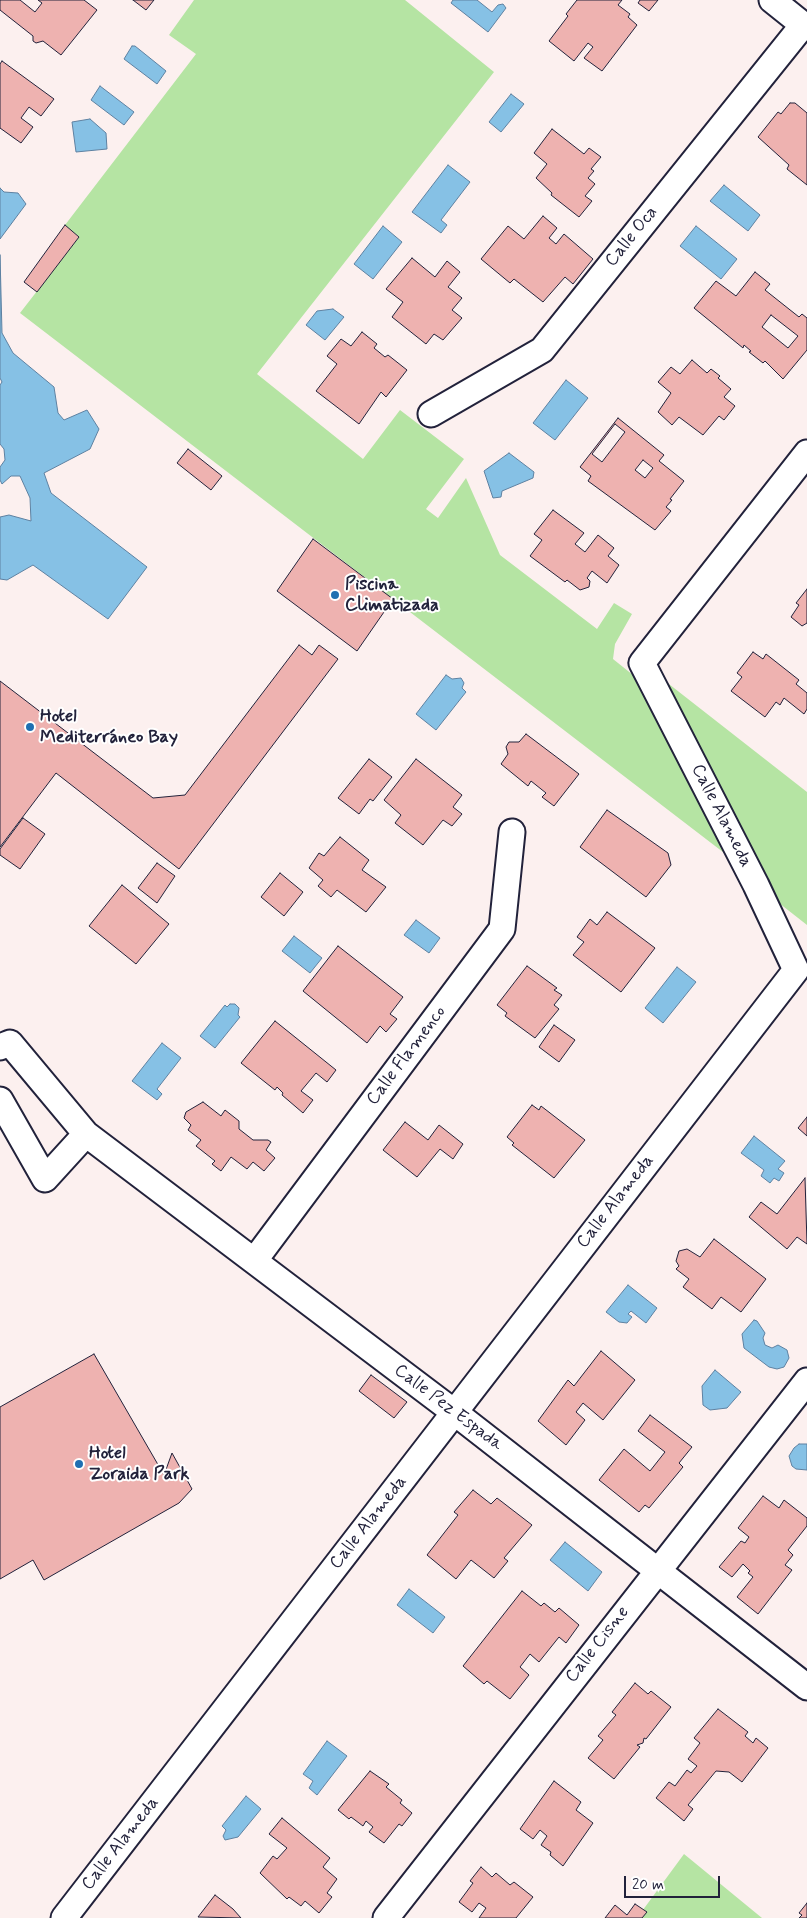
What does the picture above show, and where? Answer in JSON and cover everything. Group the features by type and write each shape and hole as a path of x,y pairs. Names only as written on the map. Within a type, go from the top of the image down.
{"street":[{"path":"772,0 805,26"},
{"name":"Calle Oca","path":"431,414 542,350 805,26"},
{"name":"Calle Alameda","path":"64,1918 796,970 756,885 642,663 807,453"},
{"name":"Calle Flamenco","path":"254,1261 502,929 512,832"},
{"name":"Calle Pez Espada","path":"0,1047 10,1043 86,1134 454,1412 658,1569 807,1687"},
{"path":"0,1100 45,1179 86,1134"},
{"name":"Calle Cisne","path":"391,1916 658,1569 807,1381"}],"green space":[{"path":"194,0 405,0 494,72 257,374 363,459 400,410 464,459 426,509 438,518 466,478 500,555 597,629 614,603 632,614 615,644 613,659 658,695 642,663 807,792 807,925 756,885 749,872 20,313 79,237 65,225 196,54 169,35"},
{"path":"684,1854 762,1918 637,1918"}],"water":[{"path":"453,0 477,0 492,12 498,5 503,4 506,8 488,32 451,3"},
{"path":"132,46 135,46 166,71 157,84 124,59"},
{"path":"100,86 134,112 124,125 91,100"},
{"path":"511,94 524,104 501,132 489,122"},
{"path":"90,119 106,133 107,149 76,152 72,122"},
{"path":"448,165 470,182 441,220 447,225 441,233 412,212"},
{"path":"724,185 760,215 748,231 710,201"},
{"path":"0,188 4,192 18,193 26,204 0,239"},
{"path":"383,226 402,242 373,279 354,264"},
{"path":"696,226 737,259 721,279 680,246"},
{"path":"0,255 2,333 13,353 54,387 58,413 64,420 87,410 99,429 90,449 44,473 51,493 147,567 108,619 33,565 7,580 0,579 0,517 9,515 31,521 30,498 20,476 11,476 2,484 0,480 0,467 5,460 4,449 0,444 0,385 2,382 0,378"},
{"path":"333,309 344,317 325,340 306,325 317,311"},
{"path":"566,380 588,398 555,440 533,423"},
{"path":"509,453 534,472 533,478 502,491 501,497 493,498 484,471"},
{"path":"446,675 452,679 461,678 464,683 462,688 466,692 436,730 416,714"},
{"path":"416,920 440,938 429,953 404,935"},
{"path":"294,936 322,958 310,973 282,951"},
{"path":"677,967 696,982 663,1023 645,1008"},
{"path":"230,1004 235,1004 239,1008 238,1015 240,1017 215,1048 200,1036 225,1005 227,1007"},
{"path":"162,1043 181,1058 157,1089 162,1094 157,1100 132,1081"},
{"path":"754,1136 785,1161 778,1169 784,1173 779,1181 774,1178 770,1183 761,1176 764,1170 741,1153"},
{"path":"628,1285 657,1308 646,1323 631,1311 628,1314 632,1317 627,1323 619,1322 606,1312"},
{"path":"754,1320 757,1321 765,1333 763,1338 765,1345 772,1348 778,1345 787,1350 789,1358 784,1367 777,1369 769,1367 744,1348 742,1334"},
{"path":"715,1370 741,1392 727,1408 710,1410 703,1405 702,1386"},
{"path":"799,1444 807,1444 807,1470 796,1469 792,1466 789,1456"},
{"path":"565,1542 602,1572 588,1591 550,1560"},
{"path":"409,1589 445,1617 433,1633 397,1605"},
{"path":"327,1741 347,1756 317,1795 309,1788 313,1781 303,1774"},
{"path":"246,1796 261,1809 238,1837 225,1840 223,1836 226,1830 222,1826"}],"building":[{"path":"0,0 20,0 35,12 42,3 38,0 84,0 97,10 61,55 43,41 36,43 33,41 33,36 0,10"},
{"path":"133,0 154,0 146,10"},
{"path":"577,0 622,0 618,5 630,14 628,17 637,25 602,71 584,58 593,47 588,43 574,61 549,41 568,16 566,14"},
{"path":"640,0 658,0 649,11 638,3"},
{"path":"2,61 54,99 41,116 29,107 21,118 33,127 21,143 0,128 0,64"},
{"path":"790,103 795,103 807,113 807,185 787,169 789,165 758,137 778,112 781,114"},
{"path":"552,129 584,154 589,148 601,157 591,169 594,171 588,178 595,184 585,196 592,201 579,217 551,195 552,193 536,178 547,164 534,153"},
{"path":"543,216 557,228 549,238 556,244 564,234 593,259 573,284 565,277 543,302 514,279 510,283 481,259 508,226 524,239"},
{"path":"65,225 79,237 37,292 24,282"},
{"path":"412,258 435,277 447,261 460,272 448,287 462,298 452,310 462,318 443,340 434,334 426,344 392,317 403,302 386,289"},
{"path":"755,272 770,284 765,290 799,317 802,314 807,318 807,350 783,379 765,361 763,363 749,352 751,351 744,345 743,348 694,308 716,281 736,296","holes":["771,315 798,336 788,348 762,327"]},
{"path":"362,332 377,344 374,348 385,357 388,355 407,370 386,397 381,392 359,424 316,391 337,364 327,356 341,339 351,346"},
{"path":"692,360 707,373 711,369 720,376 718,378 731,389 724,397 735,406 724,420 719,416 703,435 679,417 672,425 658,412 671,393 658,382 671,367 680,374"},
{"path":"618,418 664,455 659,461 684,481 666,507 671,511 655,530 588,481 591,476 580,467","holes":["615,424 625,432 602,462 592,454","643,460 653,468 645,478 635,470"]},
{"path":"188,449 222,476 211,490 177,463"},
{"path":"553,510 584,533 575,544 585,552 598,535 614,548 608,556 619,565 607,583 592,571 587,578 590,581 589,587 580,590 567,580 565,582 530,556 542,540 534,534"},
{"name":"Piscina Climatizada","path":"313,539 393,599 357,651 277,591"},
{"path":"807,589 807,623 802,626 791,617 799,605 796,603"},
{"name":"Hotel Mediterráneo Bay","path":"299,645 312,655 319,645 338,659 179,869 56,773 0,847 0,681 153,798 185,795"},
{"path":"753,652 763,659 766,654 799,680 796,684 807,693 807,709 804,714 784,698 780,705 776,702 765,717 731,691 742,677 737,673"},
{"path":"526,734 579,774 554,806 542,797 546,793 531,781 528,786 501,764 508,754 506,747 509,742 519,742"},
{"path":"369,759 392,777 373,801 370,799 359,814 338,798"},
{"path":"416,759 462,795 453,807 462,814 452,826 443,820 423,845 395,823 401,815 384,800"},
{"path":"607,810 668,853 671,865 646,897 580,847"},
{"path":"23,818 45,834 20,869 0,855 0,849"},
{"path":"340,837 369,860 362,870 386,887 366,912 337,890 331,897 318,886 323,880 309,868 319,853 324,856"},
{"path":"157,863 175,876 157,903 138,888"},
{"path":"280,873 303,892 284,916 261,897"},
{"path":"122,885 169,924 136,964 89,926"},
{"path":"607,912 655,948 621,992 573,955 584,942 577,937 590,919 597,925"},
{"path":"338,946 403,997 390,1014 397,1019 386,1032 380,1026 367,1043 303,991"},
{"path":"527,966 557,988 554,990 562,995 554,1005 559,1009 535,1038 505,1016 507,1013 497,1005"},
{"path":"275,1021 336,1070 327,1082 316,1073 301,1091 313,1100 303,1113 282,1095 283,1093 277,1087 275,1090 241,1063"},
{"path":"554,1025 575,1040 559,1062 539,1047"},
{"path":"203,1102 221,1116 225,1110 239,1121 239,1129 253,1140 268,1140 271,1142 266,1150 275,1158 264,1171 253,1162 247,1169 231,1157 221,1171 212,1164 215,1161 196,1146 201,1140 188,1130 191,1125 184,1118 186,1112"},
{"path":"532,1105 539,1110 541,1106 585,1140 554,1178 512,1145 514,1143 507,1137"},
{"path":"807,1117 807,1136 798,1128"},
{"path":"405,1122 428,1140 439,1125 463,1144 453,1159 440,1149 417,1177 383,1150"},
{"path":"805,1178 807,1244 797,1237 787,1249 749,1217 761,1202 777,1214"},
{"path":"714,1239 766,1279 741,1312 721,1297 712,1309 683,1287 689,1279 676,1269 679,1266 676,1261 679,1251 687,1249 700,1257"},
{"path":"601,1351 635,1380 603,1420 583,1403 576,1412 585,1420 566,1445 538,1421 568,1380 574,1386"},
{"name":"Hotel Zoraida Park","path":"94,1354 164,1475 172,1453 192,1489 179,1503 44,1580 33,1560 0,1579 0,1407"},
{"path":"371,1375 407,1402 394,1418 359,1391"},
{"path":"650,1415 692,1447 679,1463 683,1467 649,1508 645,1505 639,1512 599,1480 624,1449 650,1471 665,1452 638,1431"},
{"path":"473,1490 491,1504 497,1498 532,1525 504,1558 508,1561 494,1578 471,1560 456,1579 427,1555 458,1515 454,1512"},
{"path":"763,1496 779,1508 784,1500 807,1518 807,1526 788,1550 793,1555 785,1565 792,1570 758,1614 737,1597 753,1577 748,1573 750,1571 743,1564 732,1577 719,1567 741,1541 745,1543 749,1537 738,1528"},
{"path":"522,1591 541,1606 544,1603 555,1612 559,1608 579,1625 566,1643 559,1637 539,1662 530,1654 520,1667 529,1675 510,1699 487,1681 484,1684 463,1666"},
{"path":"635,1683 648,1694 651,1691 671,1707 646,1739 644,1738 643,1743 637,1745 640,1747 614,1779 588,1758 603,1740 598,1736 616,1715 612,1712"},
{"path":"718,1709 748,1732 745,1736 753,1743 756,1738 768,1748 742,1782 729,1772 716,1771 688,1805 693,1809 684,1821 656,1798 669,1782 675,1786 687,1770 691,1773 697,1766 688,1759 700,1743 694,1738"},
{"path":"370,1771 389,1784 386,1787 402,1800 400,1803 412,1813 402,1826 399,1824 384,1843 369,1832 373,1827 366,1821 363,1826 351,1817 349,1819 338,1810"},
{"path":"554,1781 581,1802 576,1810 593,1823 563,1866 550,1855 551,1852 541,1845 547,1836 540,1830 533,1839 520,1829"},
{"path":"282,1818 330,1858 323,1867 337,1879 327,1893 332,1897 319,1913 305,1901 301,1906 289,1897 287,1899 260,1873 273,1856 277,1859 287,1848 269,1834"},
{"path":"481,1867 492,1877 496,1873 510,1885 514,1882 533,1897 516,1918 479,1918 486,1908 479,1903 472,1912 459,1902 473,1883 470,1881"},
{"path":"215,1895 233,1909 241,1918 198,1917"},
{"path":"807,1903 807,1918 799,1918 802,1915 799,1913"},
{"path":"635,1904 647,1912 642,1918 605,1918 615,1905 627,1915"}],"place":[{"name":"Piscina Climatizada","path":"335,595"},
{"name":"Hotel Mediterráneo Bay","path":"30,727"},
{"name":"Hotel Zoraida Park","path":"79,1464"}]}
